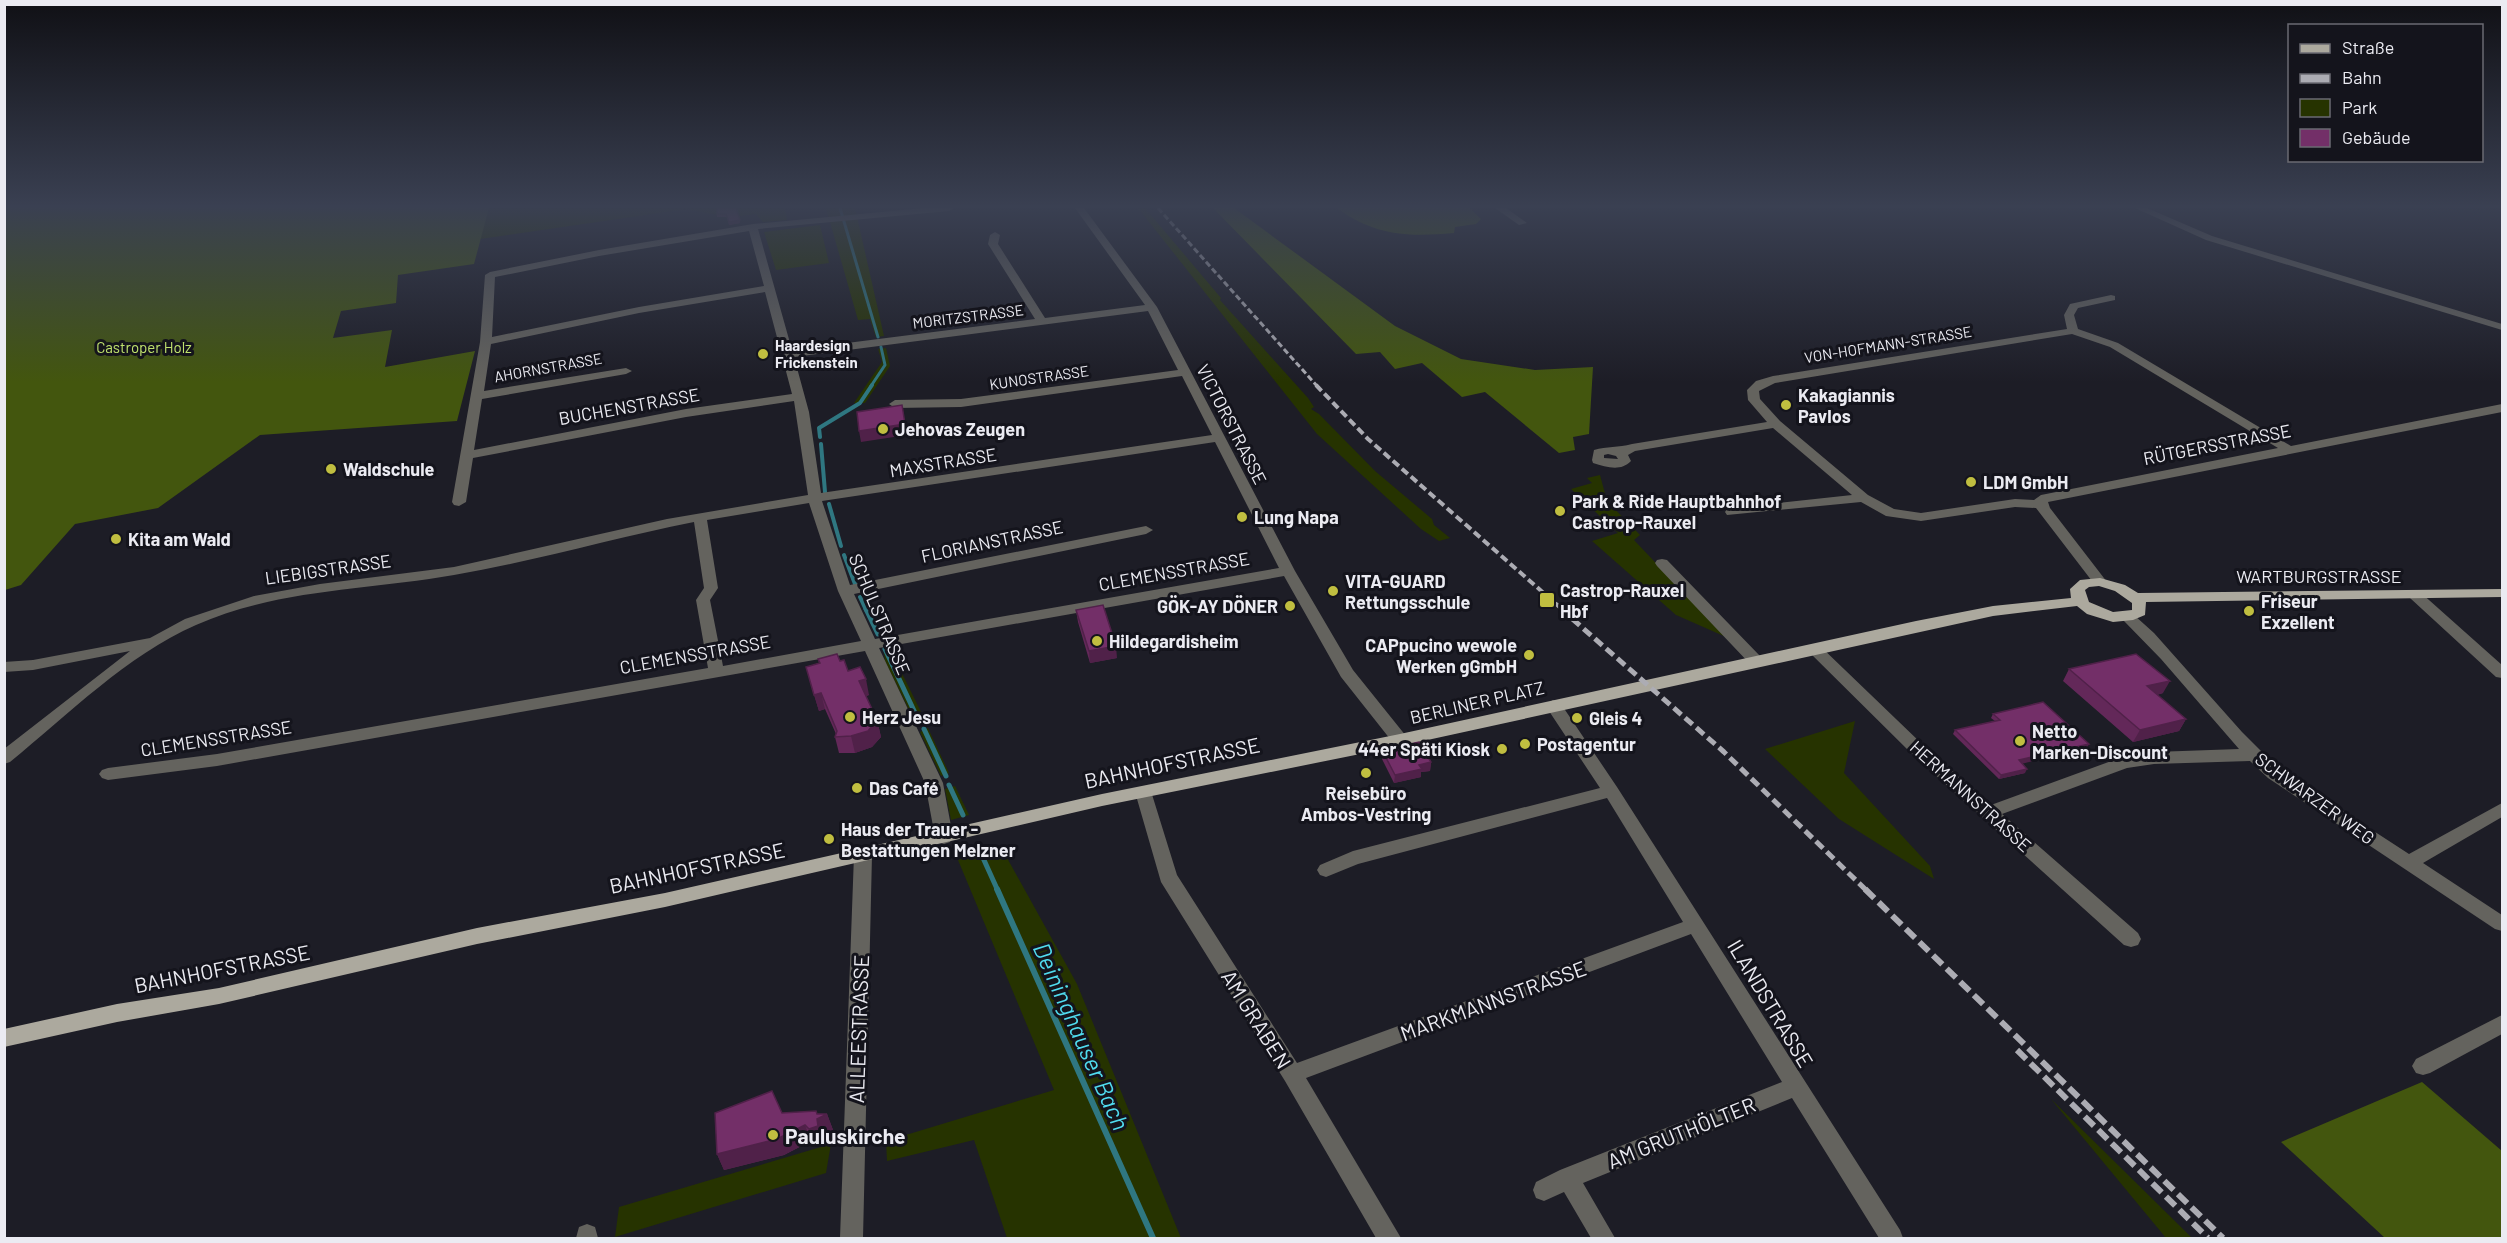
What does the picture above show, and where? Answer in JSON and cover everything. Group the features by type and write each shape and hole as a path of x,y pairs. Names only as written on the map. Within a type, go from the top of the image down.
{"main road":[{"path":"2100,582 2120,588 2136,598 2141,605 2140,612 2129,618 2099,613 2081,601 2076,592 2085,583 2100,582"},
{"name":"WARTBURGSTRASSE","path":"2136,598 2502,593"},
{"path":"1756,661 1993,610 2081,601"},
{"name":"BERLINER PLATZ","path":"1400,740 1756,661"},
{"name":"BAHNHOFSTRASSE","path":"4,1038 117,1013 219,996 477,936 664,900 1144,792 1400,740"}],"street":[{"name":"AHORNSTRASSE","path":"459,502 486,342 490,275 535,266"},
{"name":"SCHULSTRASSE","path":"763,266 800,397 816,499 846,591 934,783 944,837"},
{"path":"1007,266 1042,322"},
{"name":"VICTORSTRASSE","path":"1122,266 1152,307 1288,571 1342,665"},
{"path":"2301,266 2502,327"},
{"path":"486,342 639,310 769,288"},
{"path":"2073,331 2069,315 2074,306 2111,298"},
{"name":"MORITZSTRASSE","path":"789,354 1152,307"},
{"name":"VON-HOFMANN-STRASSE","path":"2041,504 2015,502 1922,517 1891,513 1863,498 1776,424 1754,400 1755,387 1766,381 2073,331 2114,345 2286,448"},
{"name":"AHORNSTRASSE","path":"476,396 626,371"},
{"name":"KUNOSTRASSE","path":"895,404 961,403 1186,372"},
{"name":"BUCHENSTRASSE","path":"466,455 686,413 800,397"},
{"name":"RÜTGERSSTRASSE","path":"2041,504 2041,499 2047,495 2502,408"},
{"path":"1599,466 1623,463 1625,458 1621,453 1632,448 1776,424"},
{"name":"MAXSTRASSE","path":"816,499 1219,438"},
{"path":"1732,512 1863,498"},
{"name":"LIEBIGSTRASSE","path":"4,758 154,640 220,610 273,595 455,571 538,554 610,534 816,499"},
{"path":"2041,504 2100,582"},
{"path":"700,517 711,588 703,600 716,670"},
{"name":"FLORIANSTRASSE","path":"846,591 1146,530"},
{"path":"1662,563 1756,661"},
{"name":"CLEMENSSTRASSE","path":"108,774 217,760 716,670 1288,571"},
{"path":"2415,595 2502,674"},
{"name":"SCHWARZER WEG","path":"2129,618 2151,637 2253,755 2274,774 2502,924"},
{"path":"4,667 73,658 154,640"},
{"name":"HERMANNSTRASSE","path":"1814,649 1916,748 2131,939"},
{"name":"BERLINER PLATZ","path":"1342,665 1355,685 1400,740"},
{"name":"ILANDSTRASSE","path":"1553,705 1611,791 1794,1087 1892,1239"},
{"path":"1990,813 2125,762 2154,758 2253,755"},
{"path":"1326,870 1353,858 1611,791"},
{"name":"AM GRABEN","path":"1144,792 1168,877 1292,1074 1389,1239"},
{"path":"2408,863 2502,809"},
{"name":"ALLEESTRASSE","path":"851,1239 863,855"},
{"name":"MARKMANNSTRASSE","path":"1292,1074 1695,925"},
{"path":"2422,1066 2502,1024"},
{"name":"AM GRUTHÖLTER","path":"1544,1190 1568,1178 1794,1087"},
{"path":"1568,1178 1604,1239"}],"green space":[{"name":"Castroper Holz","path":"5,266 460,266 398,275 396,303 341,311 333,338 392,330 385,367 475,351 457,421 260,435 158,508 75,524 21,585 5,590"},
{"path":"775,266 806,266 776,270"},
{"path":"843,266 868,266 884,336 876,337 870,319 858,320"},
{"path":"1184,266 1194,266 1221,298 1220,300 1308,398 1314,407 1311,409 1319,414 1375,471 1432,519 1434,525 1450,538 1439,541 1421,529 1317,434"},
{"path":"1270,266 1313,266 1395,326 1461,359 1535,370 1593,367 1589,434 1573,437 1575,450 1559,453 1485,392 1462,397 1422,363 1395,369 1380,352 1356,354"},
{"path":"886,348 890,366 865,403 854,403 882,362 878,349"},
{"path":"1600,475 1607,501 1640,535 1634,540 1726,637 1676,615 1592,541 1618,533 1571,489 1592,483 1587,478"},
{"path":"890,649 921,712 912,716 885,661 884,652"},
{"path":"1855,721 1844,773 1930,866 1934,879 1839,819 1765,749"},
{"path":"928,728 949,773 941,776 920,732"},
{"path":"955,786 969,815 951,820 945,789"},
{"path":"1001,847 1077,984 1181,1238 1007,1238 974,1140 887,1161 886,1141 1054,1090 958,860"},
{"path":"2422,1082 2502,1151 2502,1238 2385,1238 2281,1142"},
{"path":"2051,1099 2185,1231 2192,1238 2166,1238"},
{"path":"831,1144 826,1173 615,1237 619,1207"}],"building":[{"path":"902,405 905,424 859,431 857,412"},
{"name":"Hildegardisheim","path":"1103,605 1116,646 1089,651 1076,610"},
{"name":"Herz Jesu","path":"837,654 840,661 844,660 848,671 860,667 866,679 859,681 877,720 868,731 851,736 835,737 837,731 821,693 814,695 806,667 820,663 818,659"},
{"path":"2136,654 2170,681 2147,686 2186,719 2140,730 2069,669"},
{"name":"Netto Marken-Discount","path":"2043,702 2089,744 2019,760 2027,769 2001,775 1955,730 2000,720 1993,714"},
{"path":"1419,742 1431,762 1419,765 1422,769 1395,775 1382,750"},
{"path":"772,1091 782,1113 816,1111 817,1114 827,1114 817,1119 818,1126 809,1129 805,1125 777,1139 717,1154 715,1113"}],"waterway":[{"name":"Deininghauser Bach","path":"857,266 878,337"},
{"name":"Deininghauser Bach","path":"871,386 885,365 881,347"},
{"name":"Deininghauser Bach","path":"820,437 819,428 860,403 872,385"},
{"name":"Deininghauser Bach","path":"821,444 825,492"},
{"name":"Deininghauser Bach","path":"829,504 841,546"},
{"name":"Deininghauser Bach","path":"844,555 855,584"},
{"name":"Deininghauser Bach","path":"860,597 866,610"},
{"name":"Deininghauser Bach","path":"866,609 878,634"},
{"name":"Deininghauser Bach","path":"885,649 916,715"},
{"name":"Deininghauser Bach","path":"924,729 946,776"},
{"name":"Deininghauser Bach","path":"949,785 963,815"},
{"name":"Deininghauser Bach","path":"979,849 998,891"},
{"name":"Deininghauser Bach","path":"997,889 1153,1238"}],"railway":[{"path":"1210,266 1317,386"},
{"path":"1316,385 1368,439 1563,610"},
{"path":"1561,609 1724,752 1867,891"},
{"path":"1865,889 2223,1238"},
{"path":"2017,1050 2208,1238"}],"place":[{"name":"Haardesign Frickenstein","path":"763,354"},
{"name":"Kakagiannis Pavlos","path":"1786,405"},
{"name":"Jehovas Zeugen","path":"883,429"},
{"name":"Waldschule","path":"331,469"},
{"name":"LDM GmbH","path":"1971,482"},
{"name":"Park & Ride Hauptbahnhof Castrop-Rauxel","path":"1560,511"},
{"name":"Lung Napa","path":"1242,517"},
{"name":"Kita am Wald","path":"116,539"},
{"name":"VITA-GUARD Rettungsschule","path":"1333,591"},
{"name":"Castrop-Rauxel Hbf","path":"1547,600"},
{"name":"GÖK-AY DÖNER","path":"1290,606"},
{"name":"Friseur Exzellent","path":"2249,611"},
{"name":"Hildegardisheim","path":"1097,641"},
{"name":"CAPpucino wewole Werken gGmbH","path":"1529,655"},
{"name":"Herz Jesu","path":"850,717"},
{"name":"Gleis 4","path":"1577,718"},
{"name":"Netto Marken-Discount","path":"2020,741"},
{"name":"Postagentur","path":"1525,744"},
{"name":"44er Späti Kiosk","path":"1502,749"},
{"name":"Reisebüro Ambos-Vestring","path":"1366,773"},
{"name":"Das Café","path":"857,788"},
{"name":"Haus der Trauer - Bestattungen Melzner","path":"829,839"},
{"name":"Pauluskirche","path":"773,1135"}]}
